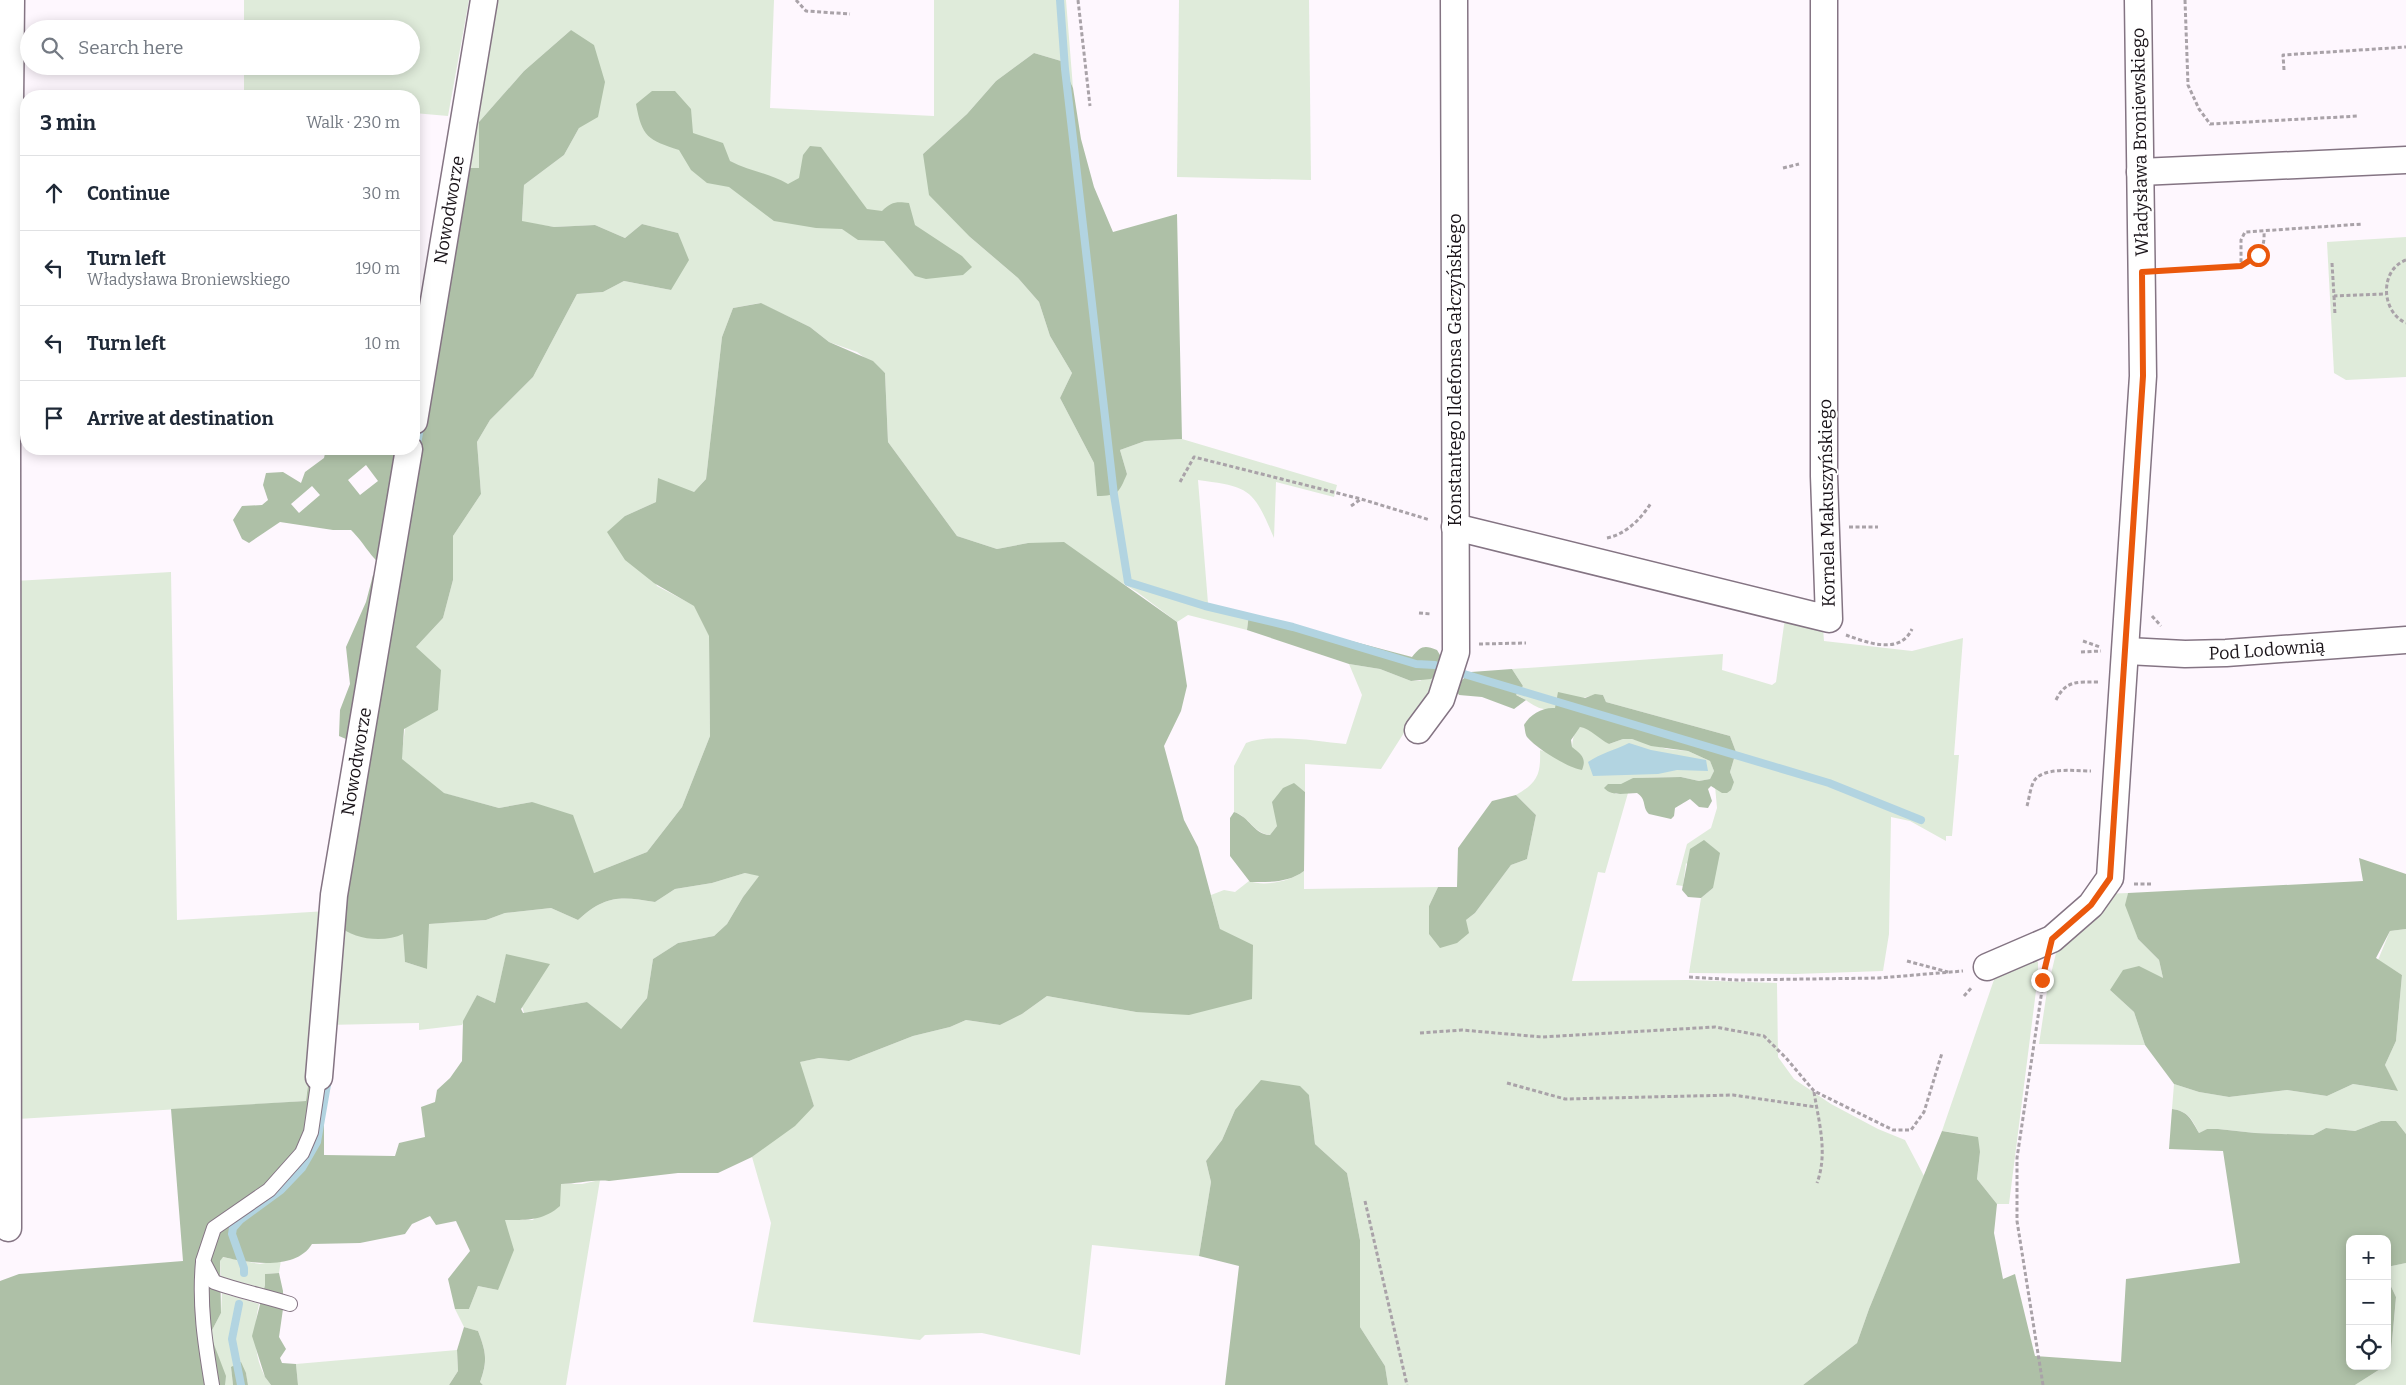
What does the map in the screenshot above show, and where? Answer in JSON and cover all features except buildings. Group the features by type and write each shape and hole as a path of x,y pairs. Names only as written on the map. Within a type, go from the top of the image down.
{"street":[{"path":"8,1228 7,419 11,0"},
{"name":"Nowodworze","path":"420,385 484,0"},
{"name":"Konstantego Ildefonsa Gałczyńskiego","path":"1418,730 1441,699 1452,671 1456,643 1454,0"},
{"name":"Kornela Makuszyńskiego","path":"1455,527 1829,619 1824,476 1824,0"},
{"name":"Władysława Broniewskiego","path":"1987,967 2052,939 2091,905 2110,878 2123,686 2118,650 2143,376 2138,0"},
{"path":"2140,172 2406,160"},
{"name":"Nowodworze","path":"320,1077 334,895 408,455"},
{"name":"Pod Lodownią","path":"2118,650 2185,654 2226,653 2406,640"}],"lane":[{"path":"212,1385 202,1326 200,1290 203,1261 214,1228 269,1190 302,1153 311,1132 320,1077"},
{"path":"203,1261 214,1282 235,1290 290,1304"}],"path":[{"path":"796,0 806,12 850,14"},
{"path":"1078,0 1090,106"},
{"path":"2185,0 2188,85 2199,109 2210,124 2359,116"},
{"path":"2284,70 2283,55 2406,47"},
{"path":"2241,266 2241,240 2245,232 2363,224"},
{"path":"2142,272 2241,266 2258,255 2264,243 2264,231"},
{"path":"2406,260 2390,274 2386,294 2389,306 2400,320 2406,323"},
{"path":"2332,263 2335,314"},
{"path":"2334,296 2386,294"},
{"path":"1180,482 1194,457 1360,499 1455,527"},
{"path":"1351,506 1360,499"},
{"path":"1605,538 1614,536 1634,523 1651,503"},
{"path":"2147,610 2165,629"},
{"path":"1829,619 1847,636 1875,644 1899,644 1907,639 1912,629"},
{"path":"2083,641 2118,650"},
{"path":"1456,643 1526,643"},
{"path":"2056,700 2062,688 2070,684 2107,683 2123,686"},
{"path":"2027,806 2033,782 2038,776 2058,770 2098,771"},
{"path":"2043,1385 2017,1221 2017,1158 2042,980 2052,939"},
{"path":"1907,961 1952,973"},
{"path":"1689,977 1737,980 1879,978 1952,973 1987,967"},
{"path":"1964,996 1987,967"},
{"path":"1420,1033 1462,1030 1542,1037 1715,1027 1764,1036 1814,1091 1893,1130 1911,1130 1924,1112 1942,1053"},
{"path":"1508,1083 1565,1100 1733,1095 1816,1107"},
{"path":"1814,1091 1822,1136 1822,1170 1817,1183"},
{"path":"1365,1202 1407,1385"}],"green space":[{"path":"244,0 469,0 448,116 420,114 420,90 244,90 244,75 420,75 420,20 244,20"},
{"path":"488,0 774,0 770,108 934,116 934,0 1066,0 1073,88 1061,61 1034,53 996,81 967,114 923,154 970,237 1018,278 1039,302 1050,336 1072,373 1060,398 1094,463 1098,496 1127,474 1120,450 1145,441 1182,439 1337,485 1334,497 1276,482 1274,538 1261,509 1248,493 1229,485 1198,480 1208,603 1249,614 1247,630 1188,615 1177,622 1137,592 1111,576 1028,543 997,549 957,536 888,442 885,373 857,352 829,342 810,327 760,303 733,308 722,337 706,479 694,492 656,502 625,516 657,586 695,606 709,635 710,736 682,807 647,852 594,873 532,802 499,808 443,793 401,759 416,647 443,618 453,580 453,536 481,494 477,442 490,420 533,377 577,294 603,292 624,281 671,290 678,233 642,224 625,238 595,225 554,227 522,222 524,185 564,155 579,128 571,30 524,71 479,122 479,168 460,168"},
{"path":"1179,0 1309,0 1311,180 1177,177"},
{"path":"571,30 594,45 605,82 598,117 579,128 564,155 524,185 522,221 554,227 595,225 625,238 642,224 678,233 689,260 671,290 624,281 603,292 577,294 533,377 490,420 477,442 481,494 453,536 453,580 443,618 416,647 441,670 438,710 404,729 402,759 444,793 499,808 532,802 573,815 594,873 647,852 682,807 710,736 709,636 694,606 654,583 625,560 607,532 625,516 656,502 658,478 694,492 706,479 722,337 733,308 761,303 810,327 829,342 873,361 885,373 888,442 957,536 997,549 1028,543 1064,542 1177,622 1187,686 1181,711 1164,746 1184,820 1198,847 1220,929 1253,945 1252,999 1189,1015 1136,1012 1047,996 1022,1014 1000,1025 966,1020 950,1027 913,1036 849,1061 819,1058 800,1062 814,1106 795,1126 752,1157 718,1173 678,1173 609,1181 561,1184 560,1206 554,1211 534,1219 505,1220 514,1250 498,1290 478,1286 469,1309 455,1309 448,1279 470,1251 456,1221 436,1225 430,1216 412,1224 405,1234 360,1243 312,1244 305,1253 283,1262 258,1263 223,1257 220,1261 221,1313 210,1334 226,1376 225,1385 0,1385 0,1281 19,1274 183,1261 171,1109 306,1101 310,1069 324,1072 324,1155 395,1156 399,1143 425,1137 421,1107 435,1102 437,1090 450,1078 462,1061 463,1021 477,995 495,1003 506,954 550,964 521,1009 523,1013 587,1002 621,1029 647,998 653,959 678,943 714,936 727,924 743,897 759,876 745,873 712,883 675,889 655,902 623,898 614,899 597,906 578,920 551,908 505,913 486,920 429,924 427,969 405,962 403,934 396,937 378,939 360,937 339,925 353,742 339,736 340,710 350,684 346,647 366,602 373,575 383,575 386,569 375,560 351,530 333,530 280,522 249,543 242,539 233,520 242,506 262,505 268,500 263,485 266,473 283,472 301,483 305,472 324,458 325,455 420,455 420,327 460,168 479,168 479,122 524,71","holes":["366,465 378,481 360,495 348,480","312,486 320,495 299,513 291,504"]},
{"path":"1034,53 1061,61 1073,88 1081,139 1094,187 1113,232 1177,214 1182,439 1145,441 1120,450 1127,474 1120,489 1110,495 1097,496 1094,463 1060,398 1072,373 1050,336 1039,302 1018,278 970,237 929,195 923,154 967,114 996,81"},
{"path":"652,91 675,91 691,109 693,133 723,143 730,161 788,184 799,178 803,155 810,146 821,147 867,209 882,211 894,203 909,203 915,225 962,256 972,267 963,275 926,279 915,276 884,241 858,240 842,229 816,228 774,221 729,187 707,183 691,170 679,150 653,140 648,136 641,124 636,104"},
{"path":"20,187 20,312 17,309"},
{"path":"2406,237 2406,377 2346,380 2334,373 2327,242"},
{"path":"171,572 177,920 327,911 306,1101 18,1119 15,581"},
{"path":"1249,614 1412,657 1420,649 1429,647 1437,650 1443,660 1438,673 1431,679 1411,681 1380,669 1349,664 1247,630"},
{"path":"1785,618 1823,628 1824,641 1912,651 1963,638 1954,755 1959,755 1952,836 1946,836 1946,841 1910,821 1891,817 1889,934 1883,971 1795,974 1689,973 1701,898 1713,888 1686,863 1683,886 1676,885 1687,844 1711,828 1717,808 1715,786 1734,782 1730,772 1736,752 1730,736 1606,702 1603,695 1588,696 1559,708 1540,708 1516,695 1523,686 1512,669 1723,654 1722,670 1772,685 1776,682"},
{"path":"1449,662 1381,769 1305,764 1305,792 1294,784 1277,826 1270,835 1259,831 1244,817 1234,812 1234,766 1246,743 1282,738 1346,744 1362,695 1349,664 1380,669 1411,681 1420,681"},
{"path":"1512,669 1523,686 1516,695 1526,700 1514,709 1482,697 1459,695 1454,687 1471,672"},
{"path":"1558,692 1585,698 1595,694 1603,695 1606,702 1730,736 1736,752 1730,772 1734,782 1731,790 1727,793 1722,793 1711,786 1708,789 1712,801 1708,808 1699,807 1690,799 1675,808 1674,816 1671,819 1649,814 1642,798 1637,793 1619,794 1607,791 1604,788 1608,784 1621,784 1633,778 1681,777 1699,781 1710,779 1714,771 1710,761 1688,751 1651,746 1632,739 1623,739 1609,744 1580,727 1571,740 1572,747 1583,759 1582,770 1561,762 1545,752 1526,736 1524,725 1537,712 1555,708"},
{"path":"1580,727 1587,728 1609,744 1623,739 1632,739 1667,749 1688,751 1710,761 1714,771 1710,779 1699,781 1681,777 1633,778 1614,794 1628,793 1605,873 1598,872 1572,981 1688,980 1777,983 1778,1057 1794,1079 1831,1104 1878,1129 1905,1140 1924,1176 1869,1309 1857,1343 1803,1385 1388,1385 1385,1366 1360,1327 1360,1240 1347,1173 1315,1144 1309,1095 1235,1110 1222,1140 1206,1161 1211,1182 1199,1256 1092,1245 1080,1355 982,1333 925,1335 920,1340 753,1322 771,1223 752,1157 814,1106 799,1062 819,1058 849,1061 913,1036 950,1027 966,1020 1000,1025 1022,1014 1047,996 1136,1012 1220,929 1211,895 1224,890 1235,892 1249,881 1255,883 1278,882 1292,878 1304,871 1304,889 1438,887 1429,906 1466,920 1475,913 1511,865 1527,859 1536,815 1516,795 1529,786 1536,777 1540,766 1540,750 1556,756 1564,763 1571,749 1575,734"},
{"path":"1294,783 1305,792 1304,871 1285,880 1250,882 1230,856 1230,818 1234,812 1239,814 1259,832 1270,835 1277,826 1272,802 1283,788"},
{"path":"1516,795 1536,815 1527,859 1511,865 1475,913 1466,920 1469,933 1457,943 1440,948 1429,934 1429,906 1438,887 1457,887 1458,848 1492,801"},
{"path":"1704,840 1720,853 1713,888 1701,898 1688,897 1682,890 1690,849"},
{"path":"2359,858 2406,874 2406,929 2390,931 2376,958 2402,975 2396,1041 2385,1065 2398,1091 2353,1084 2327,1096 2287,1090 2229,1097 2199,1092 2174,1084 2145,1045 2134,1012 2110,990 2123,970 2139,966 2163,978 2159,960 2138,939 2125,905 2128,893 2363,881"},
{"path":"745,873 760,875 743,897 727,924 714,936 678,943 653,959 647,998 620,1030 587,1002 524,1013 506,955 495,1003 477,995 462,1025 419,1030 419,1023 326,1025 335,922 404,934 405,962 427,969 428,924 486,920 505,913 551,908 578,920 597,906 614,899 623,898 655,902 675,889 712,883"},
{"path":"2128,893 2126,904 2138,939 2159,960 2163,978 2110,990 2134,1012 2145,1045 2039,1044 2047,991 2060,936 2102,894"},
{"path":"2406,929 2406,1134 2396,1121 2381,1121 2355,1131 2326,1128 2313,1135 2255,1133 2218,1129 2207,1129 2199,1133 2189,1116 2172,1109 2174,1084 2199,1092 2229,1097 2287,1090 2327,1096 2353,1084 2397,1091 2385,1065 2396,1041 2402,975 2378,960 2390,931"},
{"path":"2027,953 2038,962 2038,975 2009,1204 1997,1204 1977,1179 1980,1152 1962,1134 1942,1131 1998,968"},
{"path":"1261,1080 1300,1086 1309,1095 1315,1144 1347,1173 1360,1240 1360,1327 1385,1366 1388,1385 1225,1385 1239,1266 1199,1256 1211,1182 1206,1161 1222,1140 1235,1110"},
{"path":"2172,1109 2185,1114 2199,1133 2207,1129 2218,1129 2255,1133 2313,1135 2326,1128 2355,1131 2381,1121 2396,1121 2406,1134 2406,1263 2391,1266 2391,1235 2346,1235 2346,1370 2379,1370 2355,1385 1803,1385 1857,1343 1869,1309 1942,1131 1978,1137 1980,1152 1977,1179 1997,1204 1994,1233 2003,1279 2015,1274 2035,1356 2121,1362 2126,1279 2240,1263 2223,1151 2169,1149"},
{"path":"600,1180 566,1385 483,1385 480,1382 485,1356 478,1331 464,1327 455,1309 469,1309 478,1286 498,1290 505,1220 533,1220 560,1184 582,1184"},
{"path":"222,1257 260,1264 281,1260 279,1273 265,1274 265,1285 262,1294 221,1277 220,1261"},
{"path":"2406,1263 2406,1385 2355,1385 2379,1370 2391,1370 2396,1297 2391,1286 2391,1266"},
{"path":"279,1273 283,1291 283,1309 279,1337 286,1349 280,1358 282,1363 296,1364 298,1385 271,1385 265,1377 252,1336 265,1285 265,1274"},
{"path":"2391,1286 2396,1297 2391,1352"},
{"path":"222,1293 259,1304 255,1336 256,1346 261,1367 271,1385 248,1385 246,1373 231,1367 233,1385 225,1385 210,1334 221,1313"},
{"path":"464,1327 478,1331 481,1338 485,1356 480,1382 483,1385 449,1385 458,1371 457,1350"},
{"path":"457,1350 458,1371 449,1385 298,1385 296,1364"},
{"path":"241,1362 246,1373 248,1385 233,1385 231,1367"}],"water":[{"path":"1629,743 1651,750 1706,760 1708,771 1677,770 1658,774 1593,776 1588,762"}],"waterway":[{"path":"1060,0 1065,69 1114,495 1128,582 1205,606 1293,627 1416,664 1435,665 1447,669"},
{"path":"420,428 421,423"},
{"path":"1454,671 1829,783 1921,820"},
{"path":"244,1273 232,1234 233,1228 240,1220 281,1190 302,1168 317,1142 328,1079"},
{"path":"239,1304 232,1339 241,1385"}],"route":[{"path":"2042,980 2052,939 2091,905 2110,878 2143,376 2142,272 2241,266 2258,255"}]}
